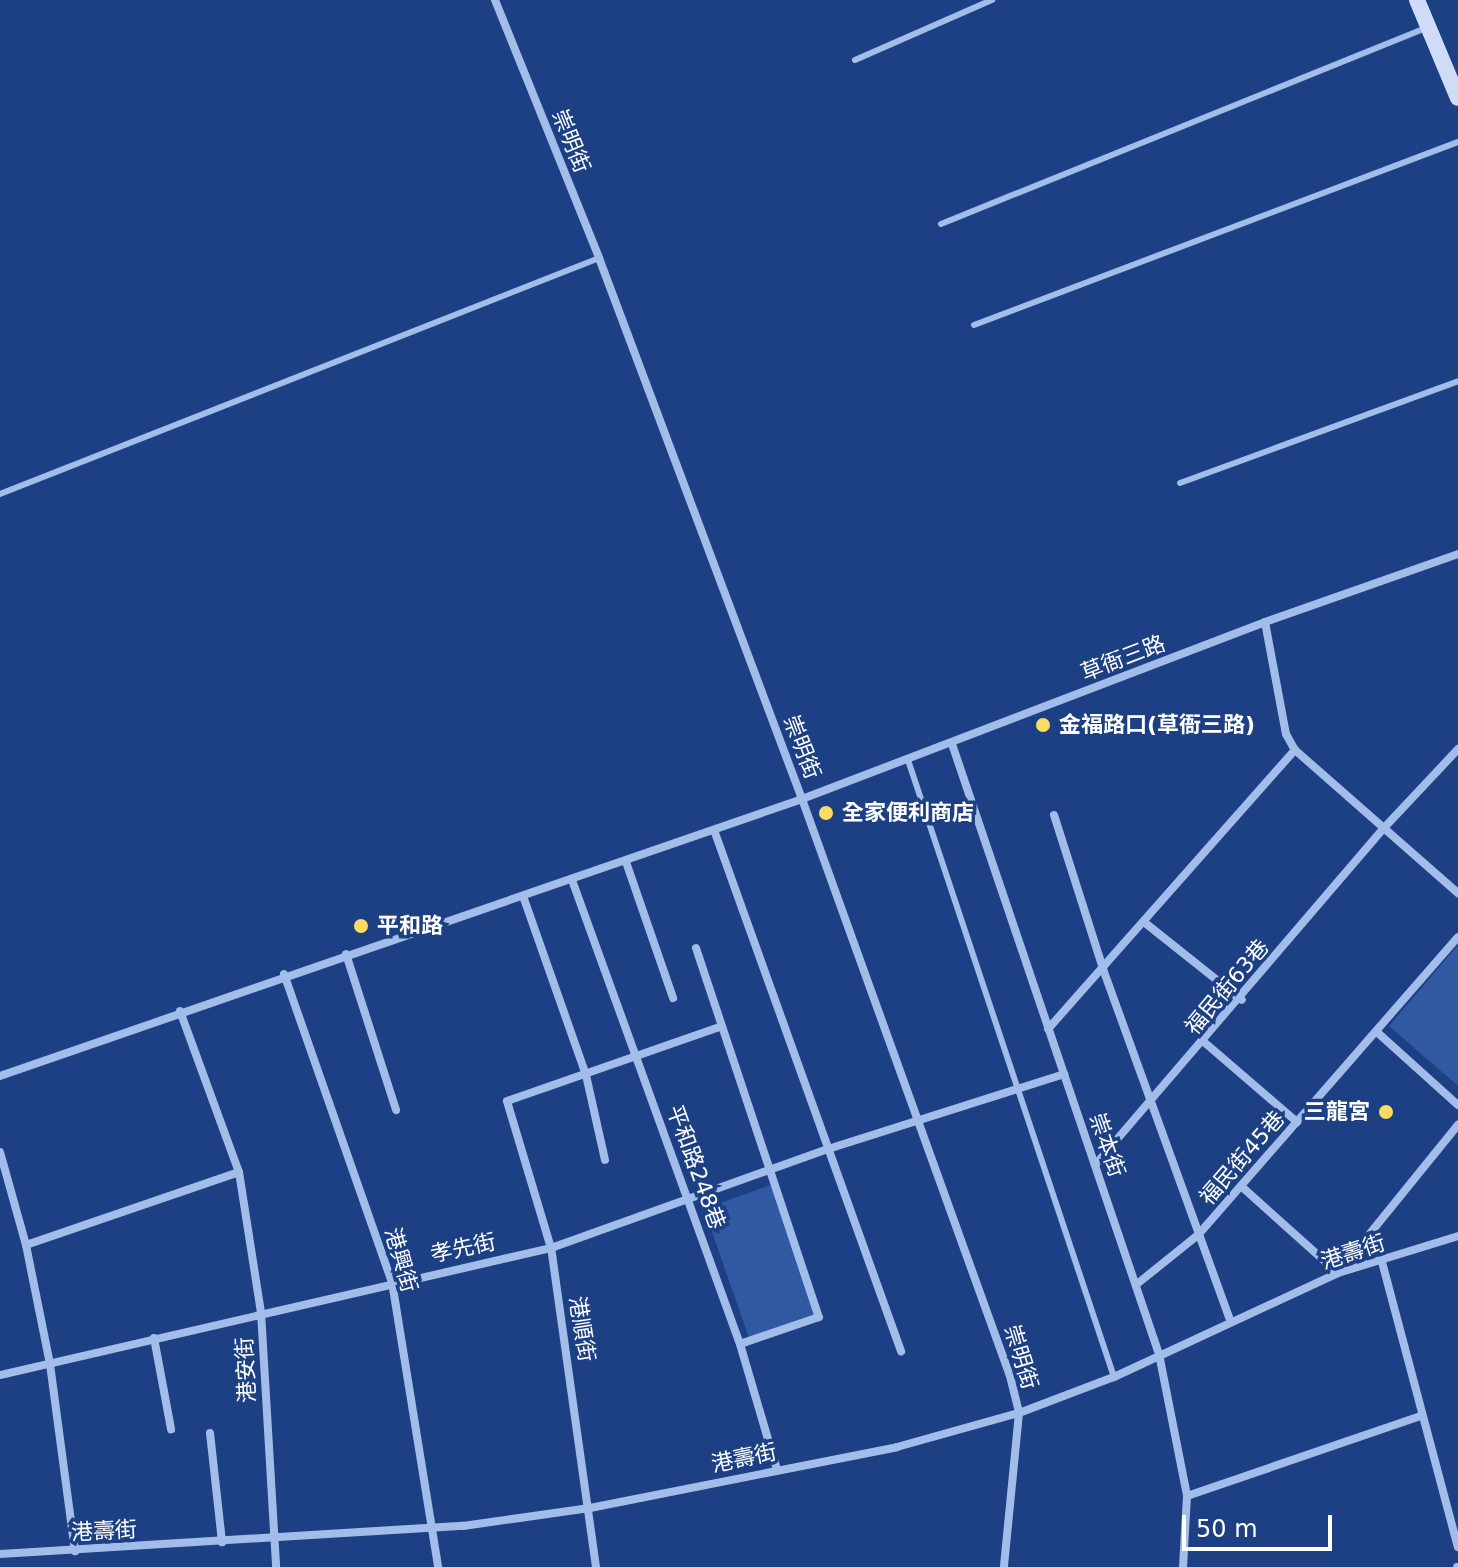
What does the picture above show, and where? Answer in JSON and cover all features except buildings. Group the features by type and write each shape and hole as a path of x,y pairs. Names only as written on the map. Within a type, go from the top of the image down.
{"street":[{"name":"崇明街","path":"495,0 599,258 923,1122 1019,1413 1004,1567"},
{"path":"1417,0 1458,98"},
{"name":"草衙三路","path":"802,799 1265,622 1458,554"},
{"path":"1265,622 1286,734 1295,750 1458,893"},
{"name":"崇本街","path":"952,744 1159,1354 1187,1496 1183,1567"},
{"name":"福民街63巷","path":"1095,1165 1242,1000 1383,829 1458,749"},
{"path":"1048,1029 1295,750"},
{"path":"0,1076 284,974 626,862 802,799"},
{"path":"1054,815 1103,969 1230,1319"},
{"path":"714,830 901,1351"},
{"path":"626,862 673,998"},
{"name":"平和路248巷","path":"572,880 740,1344 777,1470"},
{"path":"523,896 586,1075 605,1160"},
{"path":"1144,922 1242,1000"},
{"name":"福民街45巷","path":"1137,1284 1198,1235 1378,1033 1458,937"},
{"path":"696,948 819,1317 740,1344"},
{"path":"346,954 396,1110"},
{"name":"港興街","path":"284,974 392,1282 438,1567"},
{"name":"港安街","path":"180,1011 239,1172 261,1312 276,1567"},
{"path":"586,1075 720,1027"},
{"path":"1378,1033 1458,1105"},
{"path":"1204,1042 1297,1122"},
{"name":"孝先街","path":"0,1375 261,1312 551,1248 828,1149 923,1122 1064,1074"},
{"name":"港順街","path":"586,1075 507,1101 551,1248 596,1567"},
{"path":"1241,1186 1338,1273 1458,1125"},
{"path":"0,1152 26,1245 50,1364 75,1551"},
{"path":"26,1245 239,1172"},
{"name":"港壽街","path":"0,1554 434,1528 590,1508 897,1447 1019,1413 1114,1377 1230,1319 1338,1273 1382,1262 1458,1236"},
{"path":"1382,1262 1458,1547"},
{"path":"154,1338 171,1429"},
{"path":"1187,1496 1421,1416"},
{"path":"210,1433 222,1542"}],"lane":[{"path":"855,60 992,0"},
{"path":"941,224 1428,27"},
{"path":"974,325 1458,142"},
{"path":"0,494 599,258"},
{"path":"1180,483 1458,381"},
{"path":"908,760 1021,1088 1114,1377"}],"shaded area":[{"path":"1458,945 1458,1086 1389,1026"},
{"path":"773,1184 817,1314 749,1338 704,1209"}],"place":[{"name":"金福路口(草衙三路)","path":"1043,725"},
{"name":"全家便利商店","path":"826,813"},
{"name":"平和路","path":"361,926"},
{"name":"三龍宮","path":"1386,1112"}]}
